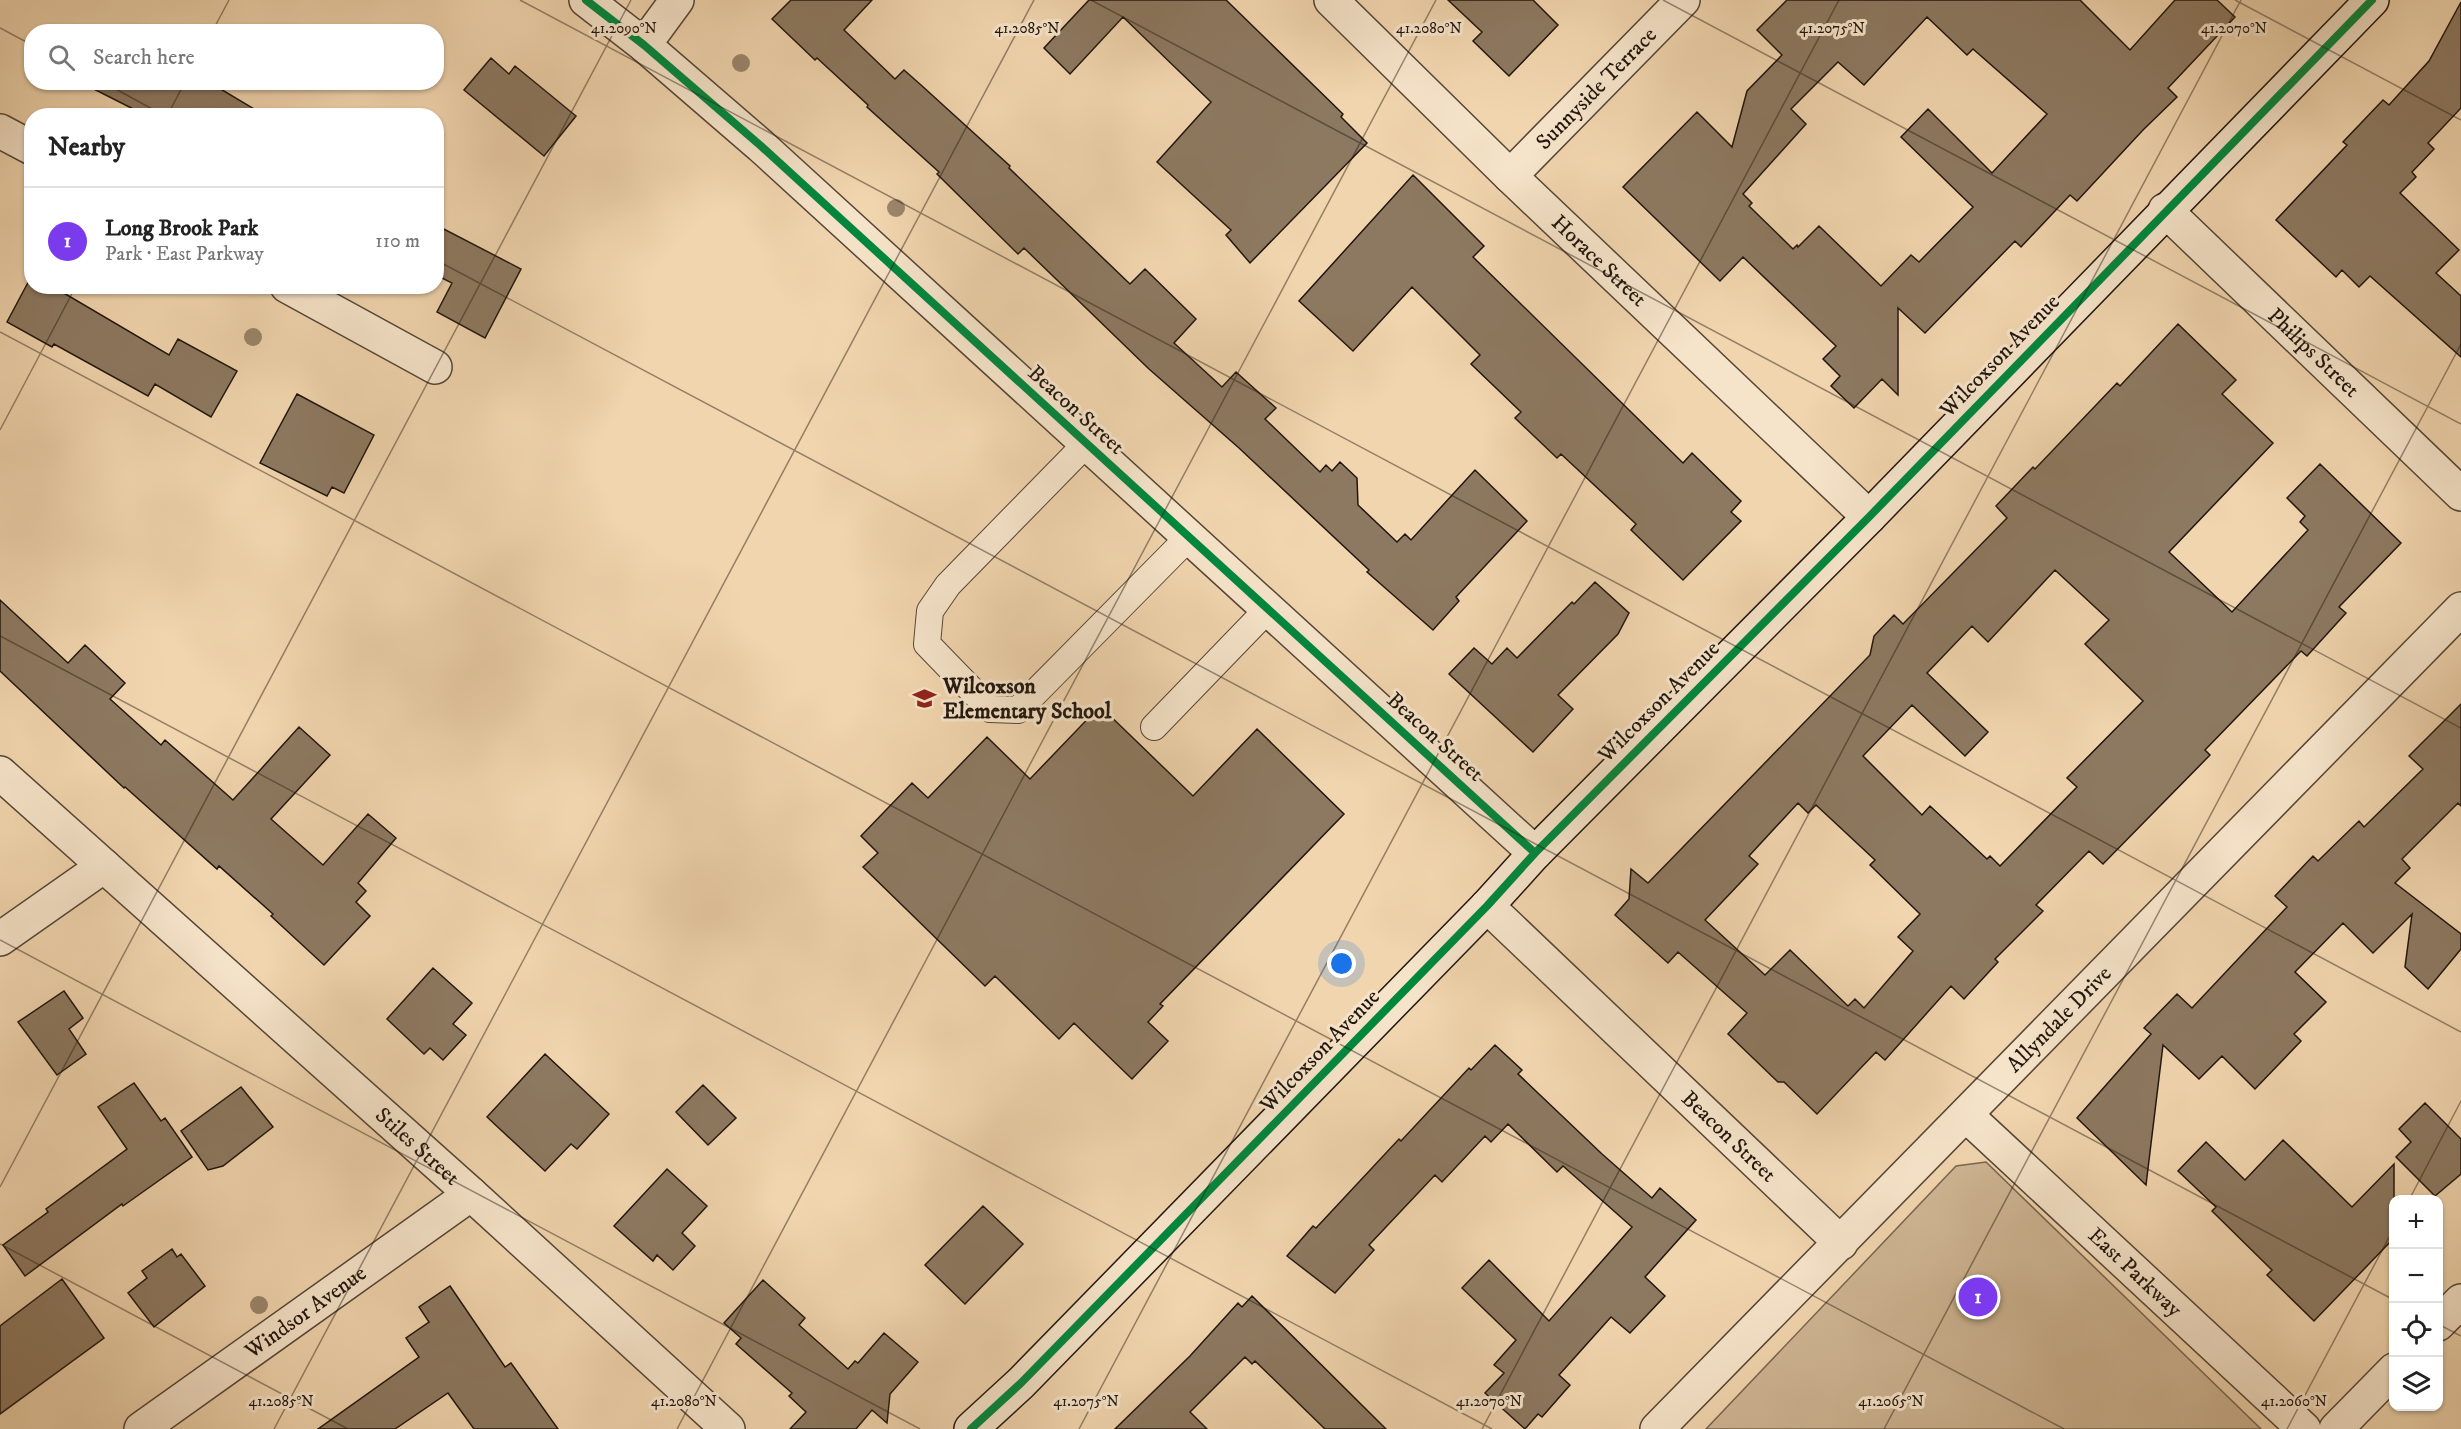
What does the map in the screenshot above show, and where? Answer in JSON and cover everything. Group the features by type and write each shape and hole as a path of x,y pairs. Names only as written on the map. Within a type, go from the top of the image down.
{"street":[{"name":"Beacon Street","path":"586,0 644,45 761,146 1535,853"},
{"path":"644,45 678,0"},
{"name":"Horace Street","path":"1331,0 1510,176 1869,517"},
{"name":"Sunnyside Terrace","path":"1510,176 1683,0"},
{"name":"Wilcoxson Avenue","path":"971,1429 1021,1383 1487,906 1535,853 1869,517 2165,210 2305,71 2372,0"},
{"path":"0,131 24,144"},
{"name":"Philips Street","path":"2165,210 2461,494"},
{"path":"301,294 435,367"},
{"name":"Allyndale Drive","path":"1657,1429 2461,609"},
{"name":"Stiles Street","path":"0,773 471,1194 728,1429"},
{"path":"0,939 104,866"},
{"name":"Beacon Street","path":"1487,906 1841,1242"},
{"name":"East Parkway","path":"1966,1115 2304,1429"},
{"name":"Windsor Avenue","path":"141,1429 471,1194"},
{"path":"2443,1320 2461,1301"},
{"path":"2337,1429 2389,1375"}],"lane":[{"path":"1086,444 948,585 930,611 927,644 990,709 1018,710 1189,537"},
{"path":"1154,727 1268,609"}],"shaded area":[{"path":"1986,1162 2261,1429 1706,1429 1956,1166"}],"building":[{"path":"791,0 872,0 844,30 895,79 904,70 921,85 1010,166 1009,168 1130,284 1145,269 1196,319 1174,343 1222,387 1236,372 1276,408 1265,419 1320,472 1326,465 1332,471 1340,462 1357,478 1358,505 1397,542 1405,534 1411,540 1475,470 1527,521 1456,597 1459,601 1433,630 1367,572 1369,570 1239,448 1149,369 1024,248 1018,254 937,174 939,172 772,19"},
{"path":"1089,0 1226,0 1343,114 1341,117 1367,143 1250,263 1226,235 1231,230 1157,162 1211,102 1123,17 1070,74 1044,48"},
{"path":"1448,0 1533,0 1558,25 1509,76 1473,41 1482,32"},
{"path":"1787,0 2080,0 2130,50 2175,0 2217,0 2235,17 2168,88 2177,97 2077,201 2070,195 2021,247 2015,241 1925,333 1898,308 1898,395 1882,379 1854,408 1831,386 1840,376 1823,359 1836,346 1743,257 1720,281 1623,187 1697,112 1732,147 1747,91 1782,55 1757,30","holes":["1927,17 1967,55 1973,49 2047,114 1992,173 1928,109 1901,137 1973,207 1919,262 1911,255 1881,286 1819,226 1798,247 1797,245 1793,249 1749,206 1752,203 1743,194 1806,124 1791,109 1838,62 1864,85"]},
{"path":"2461,2 2461,108 2428,143 2434,149 2412,172 2416,177 2400,193 2459,250 2436,273 2461,296 2461,357 2370,276 2359,287 2342,270 2336,277 2276,220 2347,145 2343,142 2383,100 2389,105 2429,61"},
{"path":"491,58 509,74 515,66 576,116 544,156 464,90"},
{"path":"96,90 222,90 253,108 131,108"},
{"path":"1413,175 1484,246 1473,257 1683,463 1692,453 1741,501 1731,512 1741,521 1683,580 1631,530 1636,524 1561,454 1557,458 1515,418 1521,412 1471,364 1480,355 1412,287 1353,351 1299,301"},
{"path":"444,229 521,269 485,338 437,312 452,283 444,279"},
{"path":"24,290 24,294 66,294 169,355 178,339 237,371 211,417 155,384 148,396 54,344 52,347 7,322"},
{"path":"2178,324 2236,380 2222,394 2273,443 2169,552 2232,612 2308,530 2300,522 2305,516 2287,498 2320,464 2401,543 2339,607 2346,613 2307,656 2301,651 2205,750 2210,755 2103,864 2089,851 2036,905 2043,911 1995,959 1998,962 1964,999 1951,986 1885,1060 1876,1052 1817,1114 1784,1082 1778,1082 1728,1034 1747,1013 1678,952 1668,963 1615,915 1629,899 1631,869 1648,883 1870,655 1874,636 1894,615 1903,624 2007,518 1996,506 2033,467 2035,469 2117,383 2120,386","holes":["2055,570 2109,620 2085,644 2143,701 2067,778 2077,787 2000,866 1990,856 1987,859 1930,806 1922,815 1863,756 1912,705 1965,756 1988,732 1927,673 1972,626 1988,642","1798,803 1808,813 1816,805 1875,860 1870,865 1920,914 1898,937 1913,951 1864,1008 1855,999 1848,1006 1790,950 1765,975 1705,920 1758,864 1749,856"]},
{"path":"297,394 374,435 344,493 332,487 327,496 260,463"},
{"path":"1595,582 1629,613 1618,634 1558,695 1573,709 1533,752 1449,674 1474,648 1492,664 1507,648 1517,658"},
{"path":"0,600 68,663 85,645 125,683 110,699 161,745 165,740 233,800 299,727 330,755 271,819 323,865 368,814 396,838 358,883 366,891 356,902 370,916 324,965 271,916 273,914 124,788 0,671"},
{"path":"2461,704 2461,806 2458,803 2402,859 2410,868 2395,883 2461,934 2461,949 2428,989 2405,967 2412,914 2373,953 2343,923 2295,972 2326,1002 2294,1034 2301,1041 2255,1089 2222,1056 2199,1079 2163,1045 2146,1185 2077,1118 2151,1034 2144,1028 2177,994 2192,1008 2287,907 2275,896 2313,856 2318,861 2359,821 2364,827 2423,769 2409,756"},
{"path":"1100,706 1193,796 1257,729 1344,814 1160,1004 1163,1006 1148,1022 1168,1041 1132,1079 1074,1023 1059,1039 995,976 985,986 863,867 878,853 861,836 912,783 928,798 987,737 1030,779"},
{"path":"433,968 472,1003 453,1024 466,1035 443,1060 430,1048 424,1054 387,1019"},
{"path":"64,991 83,1018 69,1029 86,1054 57,1075 18,1022"},
{"path":"1495,1045 1522,1070 1518,1074 1652,1198 1660,1188 1696,1220 1645,1277 1665,1296 1630,1333 1611,1317 1559,1375 1570,1385 1542,1417 1538,1414 1525,1429 1485,1393 1504,1373 1494,1365 1516,1340 1462,1288 1489,1260 1549,1321 1632,1227 1563,1166 1557,1172 1508,1124 1491,1142 1485,1136 1442,1182 1435,1175 1369,1245 1374,1250 1335,1293 1287,1256 1313,1226 1316,1228 1399,1139 1401,1141 1469,1068 1471,1070"},
{"path":"545,1054 609,1114 577,1149 571,1144 545,1171 487,1117"},
{"path":"134,1083 161,1121 165,1118 192,1157 123,1206 122,1204 25,1276 3,1245 48,1212 46,1209 127,1149 98,1107"},
{"path":"703,1085 736,1118 708,1145 676,1112"},
{"path":"241,1087 273,1127 223,1166 208,1170 181,1131"},
{"path":"2425,1103 2461,1139 2461,1174 2434,1195 2396,1157 2411,1142 2399,1129"},
{"path":"2283,1140 2352,1207 2394,1164 2394,1195 2389,1195 2389,1243 2314,1321 2267,1275 2272,1270 2212,1211 2216,1207 2178,1171 2206,1142 2245,1180"},
{"path":"667,1169 707,1206 682,1233 695,1246 673,1270 657,1255 653,1261 614,1226"},
{"path":"983,1206 1023,1244 965,1304 925,1265"},
{"path":"172,1249 177,1257 181,1254 205,1286 154,1327 128,1293 147,1278 142,1271"},
{"path":"62,1279 104,1338 0,1414 0,1326"},
{"path":"763,1280 805,1318 799,1325 848,1369 855,1361 858,1363 884,1333 918,1362 890,1394 887,1423 872,1410 856,1429 790,1429 806,1412 789,1396 792,1393 736,1344 741,1338 724,1323"},
{"path":"450,1286 505,1367 511,1363 558,1429 474,1429 448,1393 395,1429 318,1429 419,1357 406,1338 429,1322 419,1307"},
{"path":"1252,1296 1386,1429 1325,1429 1255,1361 1252,1364 1245,1357 1190,1412 1207,1429 1115,1429 1190,1356 1238,1303 1242,1307"}],"cycle path":[{"path":"586,0 644,45 761,146 1535,853"},
{"path":"971,1429 1021,1383 1487,906 1535,853 1869,517 2372,0"}],"place":[{"name":"Wilcoxson Elementary School","path":"925,699"},
{"name":"Long Brook Park","path":"1978,1297"}]}
